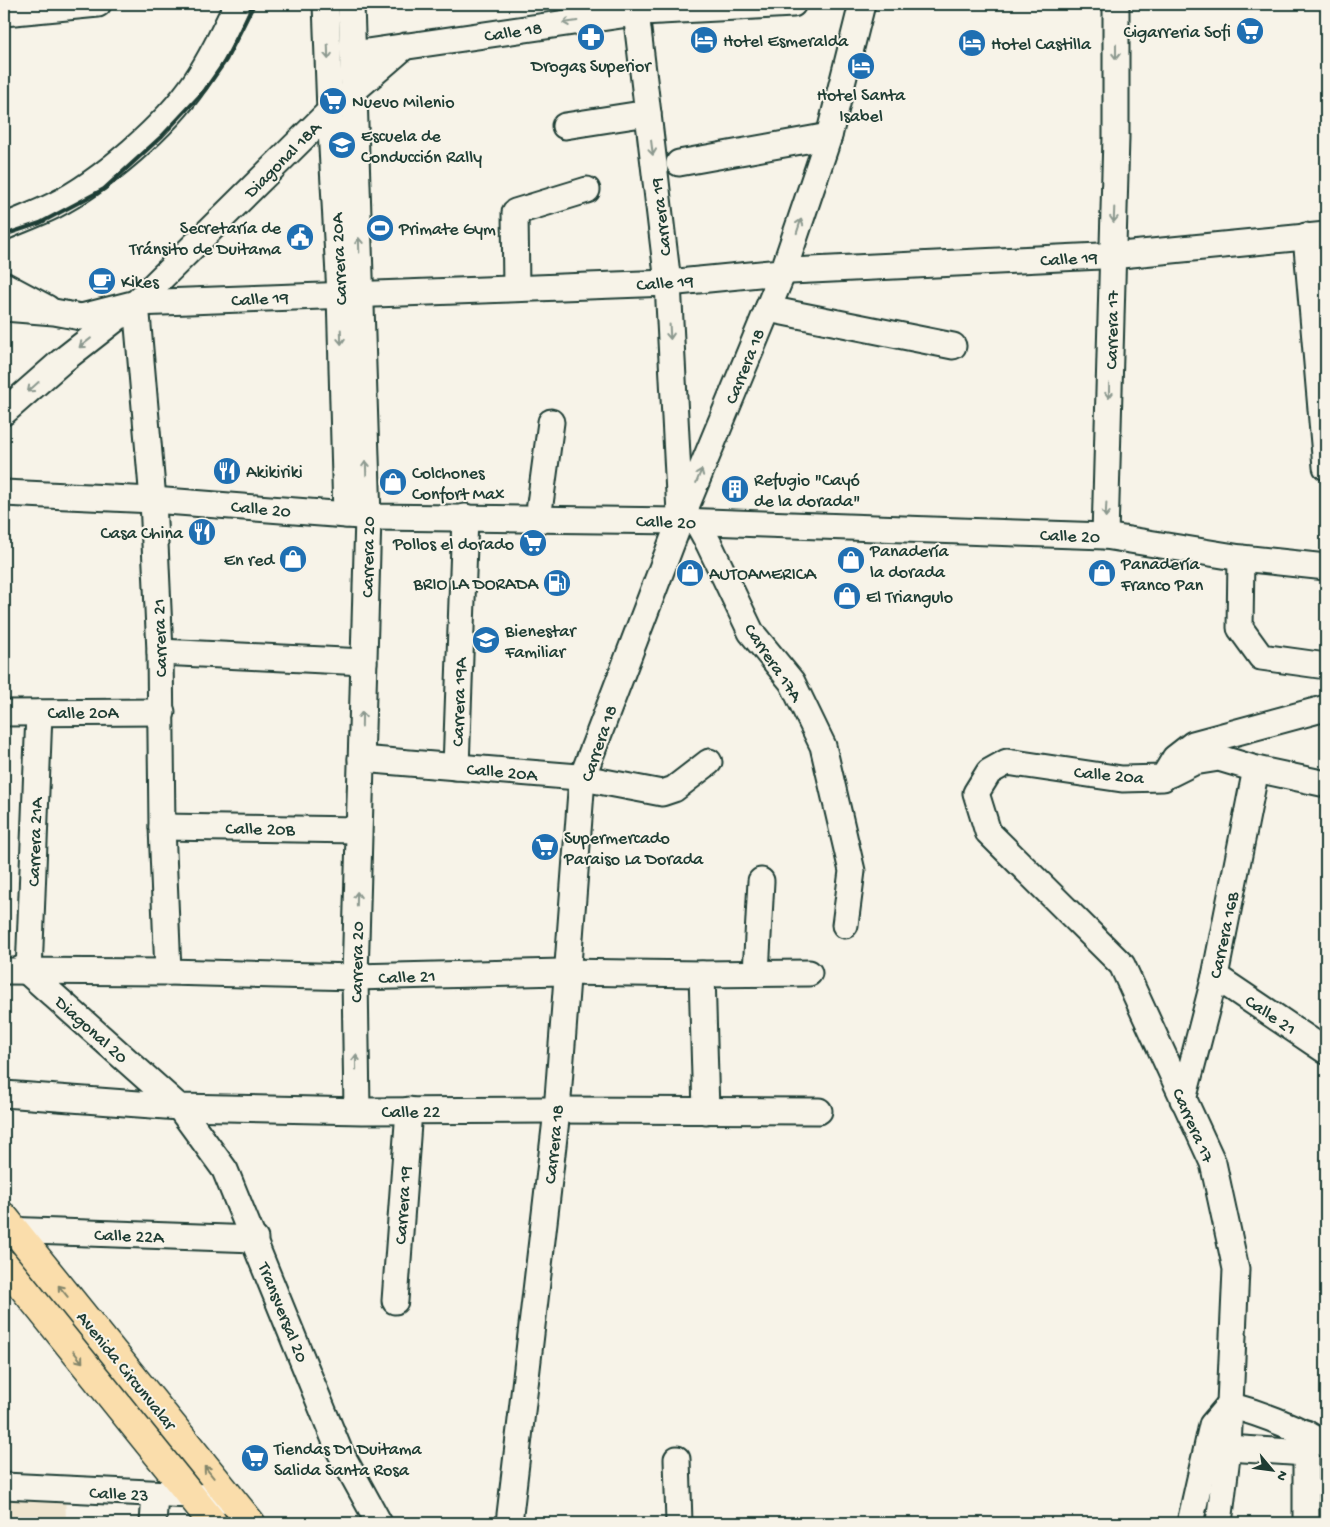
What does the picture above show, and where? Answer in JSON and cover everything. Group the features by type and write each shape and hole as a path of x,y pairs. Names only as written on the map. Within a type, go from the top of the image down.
{"highway":[{"name":"Avenida Circunvalar","path":"7,1226 251,1523"},
{"name":"Avenida Circunvalar","path":"4,1264 213,1523"}],"street":[{"path":"4,13 98,4"},
{"path":"4,227 54,205 106,173 158,125 196,81 226,30 238,4"},
{"name":"Carrera 20A","path":"326,4 330,111 350,294"},
{"name":"Carrera 20","path":"351,4 353,90 350,294 364,662 355,977 357,1110"},
{"name":"Calle 18","path":"353,54 636,8 793,4"},
{"name":"Carrera 18","path":"509,1523 557,1110 582,778 689,521 783,272 829,136 862,4"},
{"name":"Carrera 17","path":"1105,536 1116,136 1116,4"},
{"name":"Carrera 19","path":"636,8 668,283 689,521"},
{"name":"Diagonal 18A","path":"4,412 62,361 136,303 330,111 405,46"},
{"path":"565,126 648,113"},
{"path":"679,163 829,136"},
{"path":"516,288 515,212 587,190"},
{"path":"1316,236 1326,467"},
{"name":"Calle 19","path":"4,308 54,312 81,317 136,303 668,283 783,272 1113,255 1316,236"},
{"path":"4,284 54,312"},
{"name":"Carrera 21","path":"136,303 153,500 162,712 162,827 168,972"},
{"path":"768,309 953,346"},
{"path":"538,519 551,422"},
{"name":"Calle 20","path":"4,493 153,500 357,516 689,521 1105,536 1241,558 1326,567"},
{"name":"Carrera 19A","path":"456,767 465,518"},
{"name":"Carrera 17A","path":"689,521 751,632 792,682 823,746 852,871 845,925"},
{"path":"1241,558 1240,628 1261,657 1326,666"},
{"path":"160,652 364,662"},
{"name":"Calle 20a","path":"976,793 989,772 1007,762 1122,779 1163,778 1175,758 1193,744 1326,708"},
{"name":"Calle 20A","path":"4,713 162,712"},
{"name":"Carrera 21A","path":"29,972 39,713"},
{"path":"1163,778 1194,762 1219,758 1256,769 1326,784"},
{"name":"Calle 20A","path":"361,759 582,778 662,793 674,788 709,762"},
{"name":"Carrera 16B","path":"1183,1100 1215,976 1256,769"},
{"name":"Carrera 17","path":"976,793 988,832 1122,965 1212,1163 1236,1269 1228,1448 1219,1523"},
{"name":"Calle 20B","path":"162,827 358,830"},
{"path":"756,973 761,880"},
{"name":"Diagonal 20","path":"4,954 29,972 179,1107"},
{"name":"Calle 21","path":"4,971 168,972 355,977 567,972 810,973"},
{"path":"702,974 706,1111"},
{"name":"Calle 21","path":"1215,976 1326,1051"},
{"name":"Calle 22","path":"4,1094 179,1107 357,1110 819,1112"},
{"name":"Transversal 20","path":"179,1107 225,1170 255,1239 339,1450 379,1523"},
{"name":"Carrera 19","path":"395,1301 409,1110"},
{"name":"Calle 22A","path":"7,1226 255,1239"},
{"path":"1190,1523 1212,1425 1229,1405 1257,1413 1313,1444"},
{"path":"1228,1448 1313,1444"},
{"path":"1306,1523 1313,1444"},
{"path":"677,1458 679,1523"},
{"name":"Calle 23","path":"5,1484 190,1496 234,1502"},
{"path":"153,1523 155,1495"}],"shaded area":[{"path":"4,1485 65,1488 66,1523 4,1523"}],"railway":[{"path":"4,235 40,223 104,189 162,136 205,90 226,60 254,4"}],"place":[{"name":"Cigarreria Sofi","path":"1250,31"},
{"name":"Drogas Superior","path":"591,37"},
{"name":"Hotel Esmeralda","path":"704,40"},
{"name":"Hotel Castilla","path":"972,43"},
{"name":"Hotel Santa Isabel","path":"861,66"},
{"name":"Nuevo Milenio","path":"333,101"},
{"name":"Escuela de Conducción Rally","path":"342,145"},
{"name":"Primate Gym","path":"380,228"},
{"name":"Secretaría de Tránsito de Duitama","path":"300,237"},
{"name":"Kikes","path":"102,281"},
{"name":"Akikiriki","path":"227,471"},
{"name":"Colchones Confort Max","path":"393,482"},
{"name":"Refugio \"Cayó de la dorada\"","path":"735,489"},
{"name":"Casa China","path":"202,532"},
{"name":"Pollos el dorado","path":"533,543"},
{"name":"En red","path":"293,559"},
{"name":"Panadería la dorada","path":"851,560"},
{"name":"AUTOAMERICA","path":"690,573"},
{"name":"Panadería Franco Pan","path":"1102,573"},
{"name":"BRIO LA DORADA","path":"557,583"},
{"name":"El Triangulo","path":"847,596"},
{"name":"Bienestar Familiar","path":"486,640"},
{"name":"Supermercado Paraiso La Dorada","path":"545,847"},
{"name":"Tiendas D1 Duitama Salida Santa Rosa","path":"255,1458"}]}
